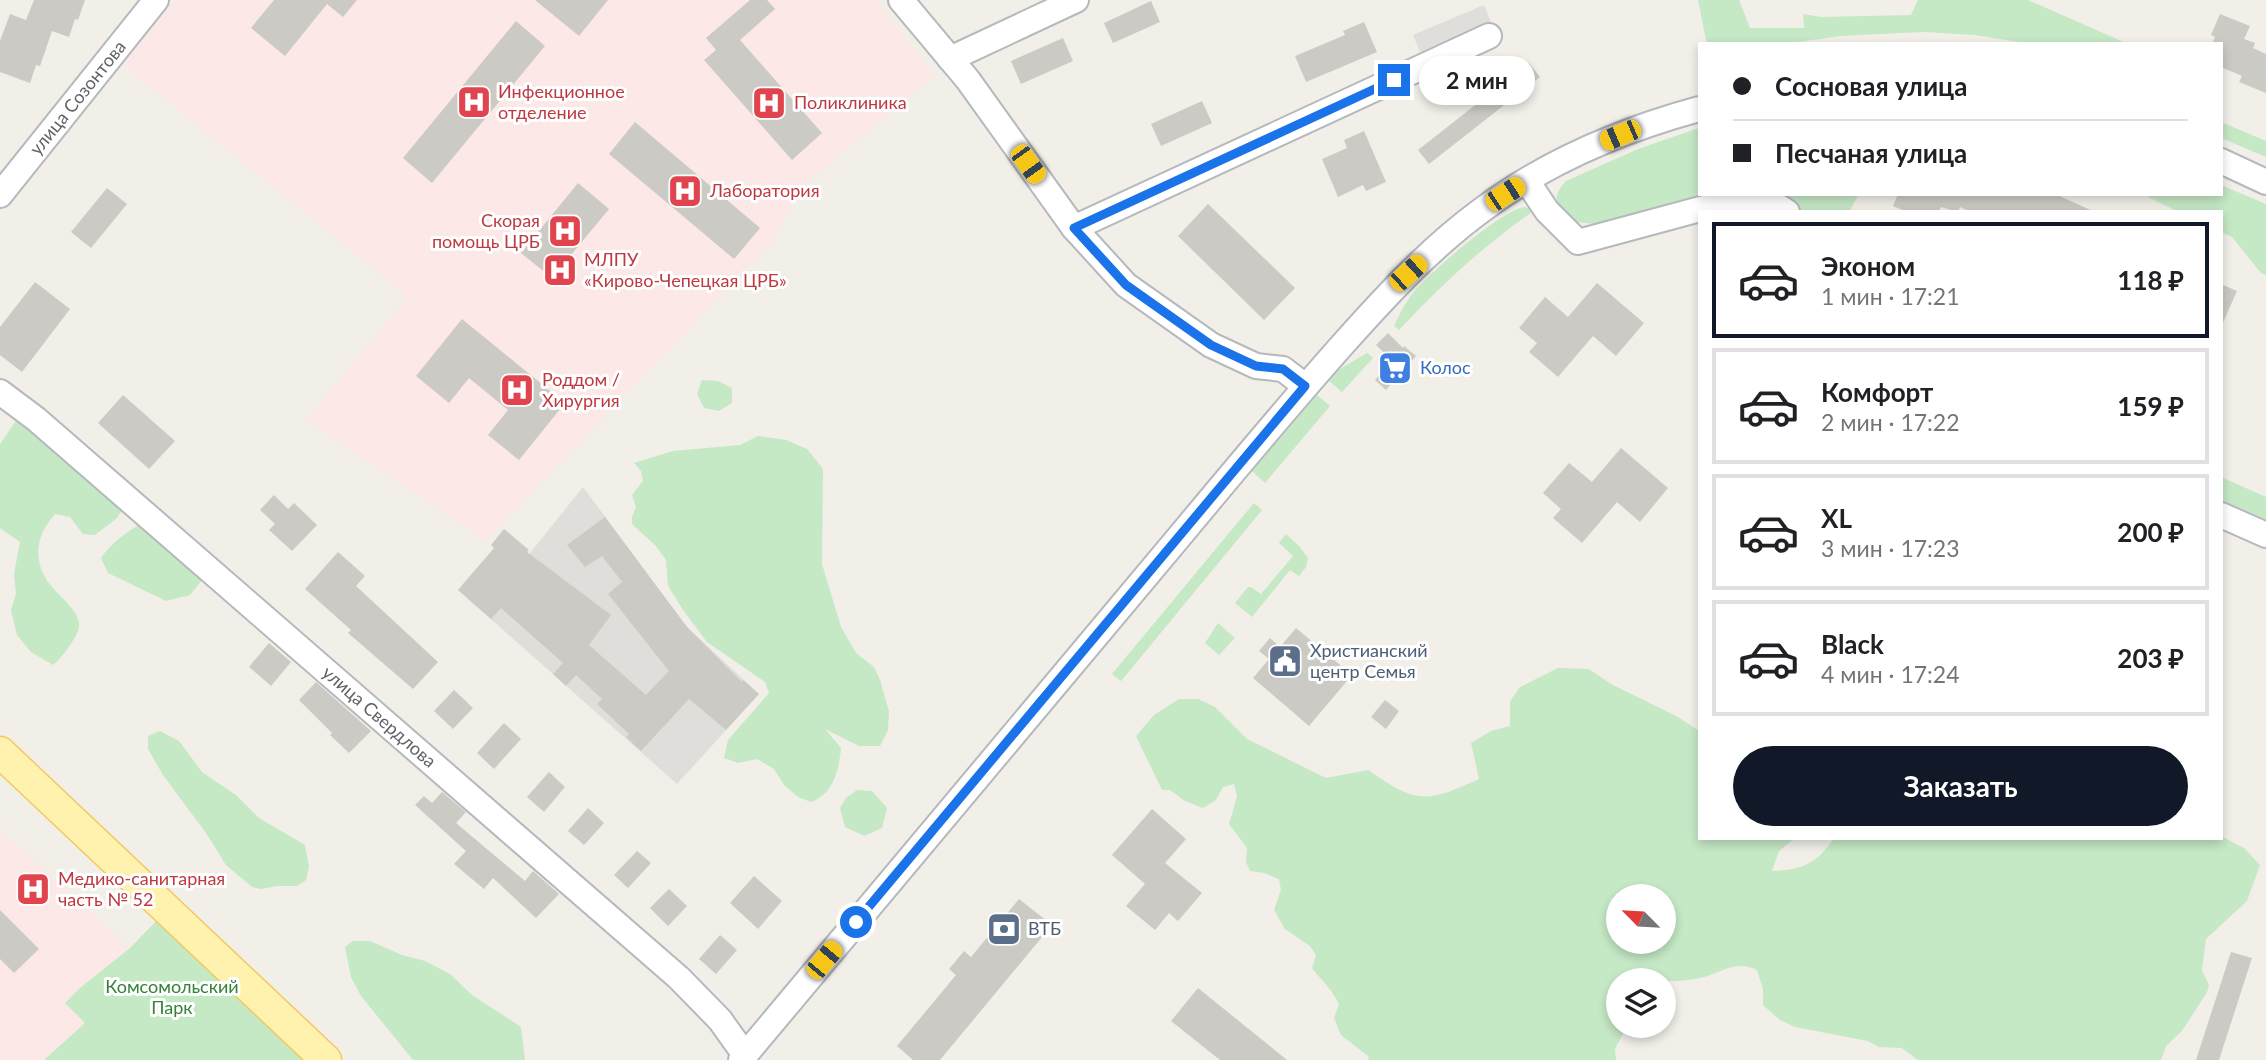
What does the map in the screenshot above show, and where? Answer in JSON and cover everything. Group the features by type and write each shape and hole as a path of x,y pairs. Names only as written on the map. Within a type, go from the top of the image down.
{"main road":[{"path":"0,752 326,1060"}],"street":[{"name":"улица Созонтова","path":"0,195 156,0"},
{"path":"901,0 950,59 1074,228 1126,285 1211,345 1256,366 1283,369 1305,386"},
{"path":"950,59 1076,0"},
{"path":"1074,228 1489,36"},
{"path":"743,1058 1305,386 1408,273 1450,234 1527,180 1565,159 1620,135 1698,109"},
{"path":"2223,163 2266,182"},
{"path":"1527,180 1547,211 1578,242 1741,198 1756,198 1778,205 1784,210"},
{"name":"улица Свердлова","path":"0,392 36,419 679,978 720,1020 743,1058"},
{"path":"2223,516 2266,535"}],"shaded area":[{"name":"МЛПУ «Кирово-Чепецкая ЦРБ»","path":"175,0 875,0 935,75 801,188 772,243 485,541 306,420 408,297 123,65"},
{"path":"1484,5 1491,22 1420,52 1413,35"},
{"path":"583,487 687,627 759,694 677,784 458,590 482,562 506,583"},
{"name":"Медико-санитарная часть № 52","path":"0,830 130,948 65,1003 85,1023 44,1060 0,1060"}],"green space":[{"path":"1698,0 1739,0 1750,28 1804,28 1803,14 1821,17 1911,15 1918,0 2028,0 2123,42 2019,42 1975,35 1923,32 1841,36 1798,42 1707,42"},
{"path":"2223,123 2266,141 2266,157 2223,139"},
{"path":"1698,128 1698,196 1713,196 1595,224 1574,222 1564,212 1557,199 1566,181 1638,149"},
{"path":"2223,186 2266,204 2266,275 2261,273 2232,237 2223,233 2223,210 2175,210 2148,197 2223,196"},
{"path":"1781,196 1858,196 1850,210 1798,210"},
{"path":"1524,207 1535,210 1464,266 1399,330 1394,326 1410,297 1446,260 1498,220"},
{"path":"1367,353 1373,358 1342,392 1329,381 1340,369"},
{"path":"702,380 718,381 732,388 732,403 719,411 704,408 697,394"},
{"path":"1317,395 1330,406 1265,483 1252,471"},
{"path":"20,415 126,503 117,518 95,535 83,534 70,517 55,514 43,532 38,551 41,570 72,608 79,623 74,639 53,665 31,652 17,635 11,610 16,594 14,574 20,542 0,528 0,444"},
{"path":"758,436 786,440 807,449 823,469 822,564 841,627 856,653 874,667 889,712 888,730 880,746 859,746 825,729 841,748 839,764 830,787 811,802 798,797 784,785 774,769 757,759 738,763 724,758 728,740 769,693 765,682 707,642 668,586 666,560 656,546 632,524 636,507 632,495 643,481 641,471 634,463 673,451 740,445"},
{"path":"2223,478 2266,497 2266,524 2223,505"},
{"path":"1254,503 1262,510 1121,681 1112,674"},
{"path":"146,521 207,574 190,595 166,601 108,573 101,558 121,537"},
{"path":"1286,534 1308,558 1306,567 1299,576 1290,570 1252,617 1235,603 1248,587 1261,594 1293,556 1279,543"},
{"path":"1218,623 1235,638 1219,655 1205,643"},
{"path":"1558,668 1589,669 1611,684 1678,717 1698,730 1698,840 1793,840 1779,851 1772,871 1808,864 1833,840 2223,840 2223,837 2244,848 2260,865 2247,901 2206,939 2202,970 2209,985 2207,992 2182,1031 2166,1046 2161,1060 1918,1060 1902,1048 1879,1047 1868,1041 1795,1027 1780,1020 1763,1005 1763,989 1757,970 1740,966 1703,977 1676,981 1676,968 1606,968 1606,1038 1621,1038 1615,1049 1616,1060 1369,1060 1368,1056 1341,1035 1334,1018 1339,1004 1312,968 1316,955 1310,946 1285,929 1274,910 1281,890 1279,879 1250,871 1246,862 1247,848 1229,824 1237,797 1234,784 1223,787 1216,800 1203,808 1185,801 1170,790 1162,790 1136,736 1154,715 1179,699 1198,699 1215,707 1247,739 1326,778 1368,770 1410,794 1433,796 1479,779 1471,743 1491,731 1510,726 1510,701 1520,687"},
{"path":"160,731 179,741 202,772 236,795 259,818 305,845 309,867 306,880 297,886 261,889 252,887 226,865 148,749 148,736"},
{"path":"857,790 872,791 887,808 882,828 864,836 845,827 840,808 846,798"},
{"name":"Комсомольский Парк","path":"168,909 326,1060 44,1060 85,1023 65,1003 130,948"},
{"path":"353,941 370,941 402,955 425,961 450,974 472,995 521,1027 525,1060 413,1060 361,996 351,977 345,947"}],"building":[{"path":"34,0 85,0 69,37 52,31 40,66 36,65 30,83 0,72 0,41 10,14 26,20"},
{"path":"274,0 357,0 343,17 327,4 285,56 251,28"},
{"path":"535,0 608,0 579,36"},
{"name":"Поликлиника","path":"750,0 767,0 775,9 740,40 822,133 792,160 704,60 716,50 706,38"},
{"path":"1151,1 1160,22 1113,43 1104,23"},
{"path":"2220,14 2250,26 2244,39 2255,43 2253,48 2266,54 2266,93 2239,82 2242,76 2223,68 2223,42 2213,42 2215,37 2211,35"},
{"name":"Инфекционное отделение","path":"516,21 545,46 432,183 403,158"},
{"path":"1364,22 1377,52 1306,82 1295,56 1345,35 1343,31"},
{"path":"1063,38 1073,61 1021,84 1011,61"},
{"path":"1529,63 1540,77 1429,164 1418,150"},
{"path":"1202,101 1212,123 1161,146 1151,124"},
{"name":"Лаборатория","path":"635,122 760,228 734,259 609,154"},
{"path":"1364,131 1386,182 1366,191 1363,185 1338,197 1322,159 1347,148 1344,140"},
{"name":"Скорая помощь ЦРБ","path":"578,183 609,209 552,278 521,253"},
{"path":"107,188 127,204 91,248 71,232"},
{"path":"1897,196 2059,196 2091,210 1967,210 1960,207 1959,210 1951,210 1941,207 1940,210 1902,210 1893,206"},
{"path":"1208,204 1295,288 1264,320 1178,236"},
{"path":"35,282 70,309 22,372 0,355 0,327"},
{"path":"1597,283 1644,323 1616,356 1593,336 1558,377 1529,352 1537,343 1519,328 1545,297 1568,317"},
{"path":"2223,285 2237,291 2223,322"},
{"name":"Роддом / Хирургия","path":"462,319 565,403 519,460 488,435 508,410 469,378 449,403 416,376"},
{"name":"Колос","path":"1388,333 1416,356 1386,390 1375,380 1392,360 1376,345"},
{"path":"123,395 175,441 149,469 98,423"},
{"path":"1621,448 1668,488 1640,522 1617,502 1582,543 1553,518 1561,509 1543,493 1569,463 1592,482"},
{"path":"274,495 288,509 294,503 317,525 292,551 269,530 275,524 260,510"},
{"path":"605,517 687,627 742,682 743,680 759,694 726,730 689,699 641,751 626,737 629,734 597,704 602,699 576,675 566,686 553,674 563,663 501,608 491,619 458,590 494,548 491,545 504,529 529,550 527,552 611,615 589,645 646,695 669,671 608,594 622,582 602,556 585,567 567,545"},
{"path":"338,552 365,576 356,586 438,662 413,689 348,633 351,630 305,589"},
{"path":"1296,628 1352,675 1309,726 1253,678 1269,659 1259,651 1270,638 1280,647"},
{"path":"269,643 291,662 271,686 249,667"},
{"path":"316,682 371,731 349,753 299,700"},
{"path":"454,690 473,708 453,729 434,711"},
{"path":"1385,700 1399,711 1386,729 1371,717"},
{"path":"504,723 521,739 494,769 477,753"},
{"path":"549,772 565,787 544,812 527,797"},
{"path":"442,792 466,812 456,823 525,881 533,871 559,894 536,918 493,878 484,889 454,864 466,851 415,805 424,796 432,803"},
{"path":"588,808 604,823 584,845 568,831"},
{"path":"1152,809 1186,839 1165,863 1202,893 1178,921 1169,913 1155,930 1126,906 1145,884 1112,855"},
{"path":"637,851 651,863 628,888 614,875"},
{"path":"754,876 782,901 758,929 730,903"},
{"path":"669,889 687,906 668,926 650,908"},
{"path":"1019,899 1052,925 940,1060 913,1060 897,1046 956,975 949,969 964,951 971,957"},
{"path":"0,910 39,949 14,973 0,959"},
{"path":"720,935 737,950 716,974 699,959"},
{"path":"2231,952 2252,958 2219,1060 2196,1060"},
{"path":"1198,988 1287,1060 1220,1060 1171,1021"}],"place":[{"name":"Инфекционное отделение","path":"474,102"},
{"name":"Поликлиника","path":"769,103"},
{"name":"Лаборатория","path":"685,191"},
{"name":"Скорая помощь ЦРБ","path":"565,231"},
{"name":"МЛПУ «Кирово-Чепецкая ЦРБ»","path":"560,270"},
{"name":"Колос","path":"1395,368"},
{"name":"Роддом / Хирургия","path":"517,390"},
{"name":"Христианский центр Семья","path":"1285,661"},
{"name":"Медико-санитарная часть № 52","path":"33,889"},
{"name":"ВТБ","path":"1004,929"}],"route":[{"path":"856,922 1305,386 1283,369 1256,366 1211,345 1126,285 1074,228 1394,80"}]}
